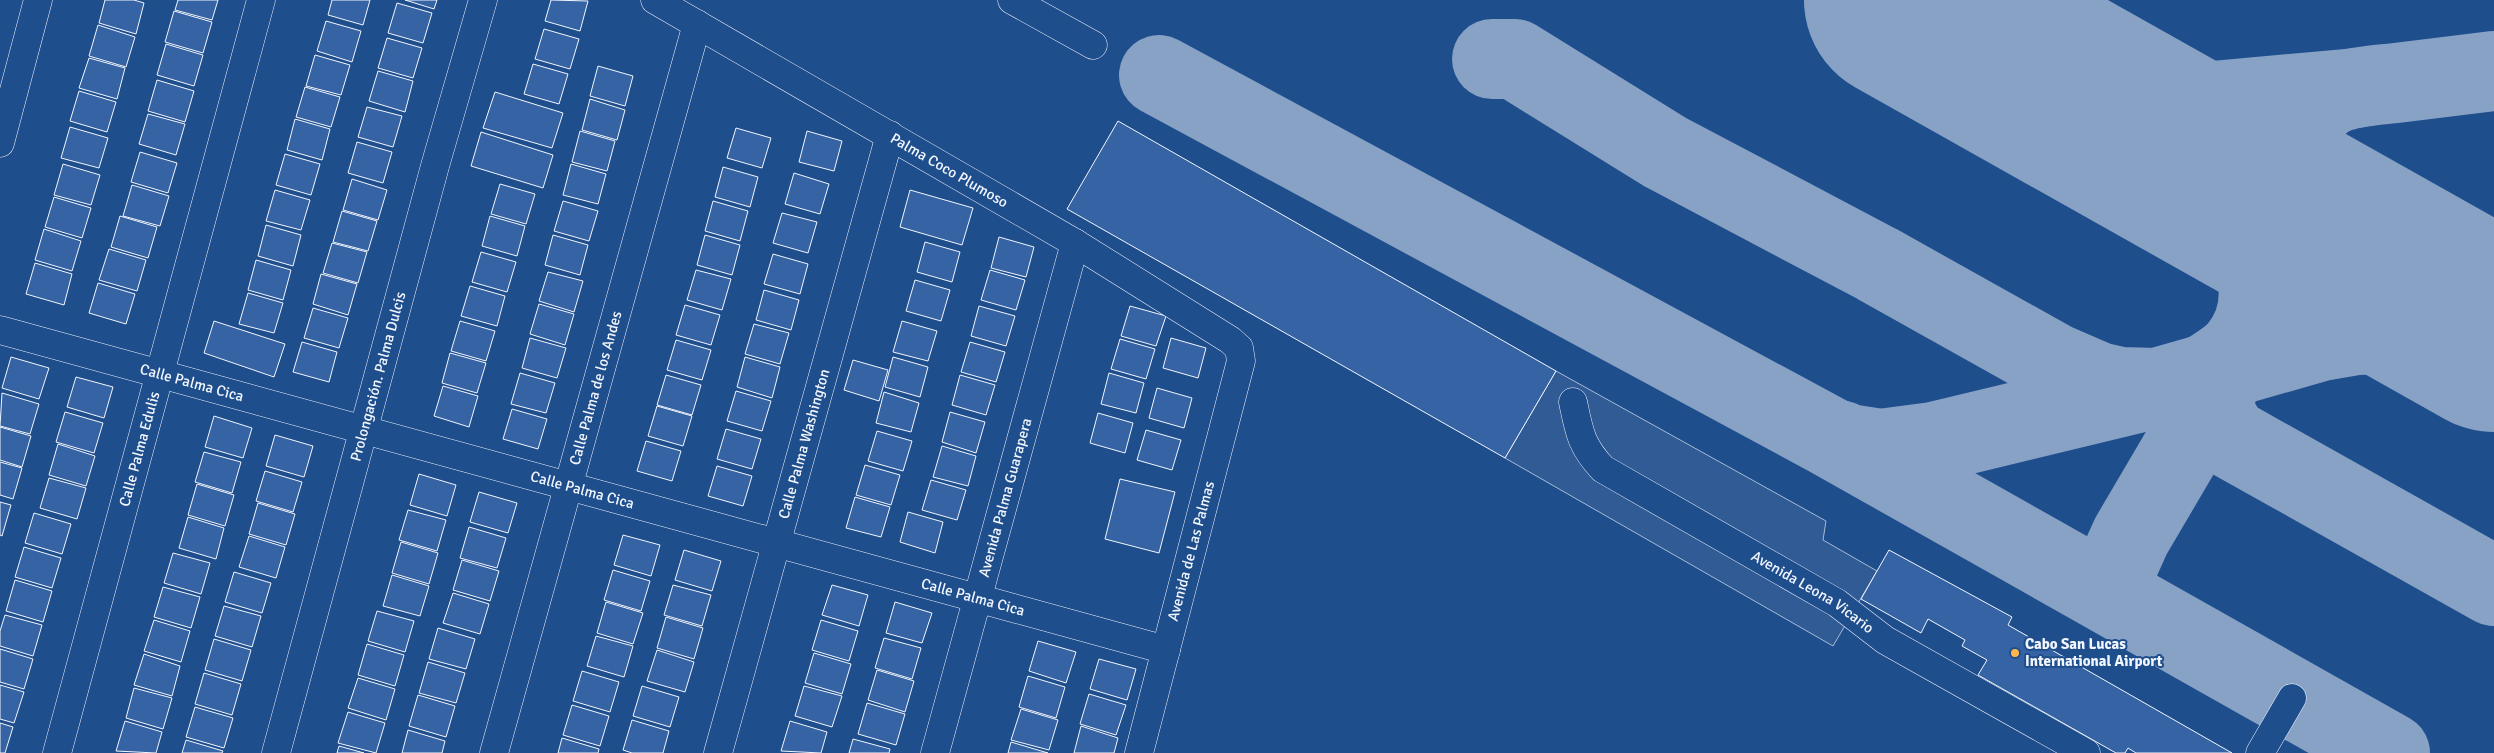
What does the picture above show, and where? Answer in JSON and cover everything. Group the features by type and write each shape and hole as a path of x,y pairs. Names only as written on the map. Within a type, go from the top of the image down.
{"street":[{"path":"0,143 38,0"},
{"name":"Calle Palma Edulis","path":"56,753 261,0"},
{"name":"Prolongación. Palma Dulcis","path":"276,753 435,166 483,0"},
{"name":"Palma Coco Plumoso","path":"655,0 1075,243 1230,340 1239,348"},
{"path":"1012,0 1093,45"},
{"name":"Calle Palma de los Andes","path":"494,753 697,24"},
{"name":"Calle Palma Washington","path":"718,753 890,135"},
{"name":"Avenida Palma Guarapera","path":"935,753 979,599 1027,413 1075,243"},
{"name":"Calle Palma Cica","path":"0,330 1166,650"},
{"name":"Avenida de Las Palmas","path":"1139,753 1240,361 1239,348"},
{"name":"Avenida Leona Vicario","path":"1573,402 1580,437 1588,453 1603,469 1837,603 1885,640 2086,753"},
{"path":"2260,753 2292,698"}],"shaded area":[{"path":"1556,371 1826,521 1823,540 1877,571 1833,646 1505,458"}],"building":[{"path":"105,0 134,0 144,3 136,34 99,23"},
{"path":"178,0 218,0 212,20 175,10"},
{"path":"332,0 370,0 363,25 328,15"},
{"path":"405,0 437,0 434,9"},
{"path":"551,0 588,1 580,31 545,21"},
{"path":"397,3 432,13 423,43 388,33"},
{"path":"174,11 212,22 203,53 165,42"},
{"path":"326,21 361,31 352,62 317,51"},
{"path":"98,25 135,37 126,67 89,56"},
{"path":"544,29 579,39 570,69 535,59"},
{"path":"387,38 422,48 413,78 378,68"},
{"path":"166,44 203,55 194,86 157,75"},
{"path":"315,55 350,65 341,95 306,86"},
{"path":"89,58 125,68 117,99 79,88"},
{"path":"533,64 568,74 559,104 524,94"},
{"path":"598,66 633,76 625,106 590,96"},
{"path":"378,71 413,81 405,112 369,101"},
{"path":"157,80 194,91 185,122 148,111"},
{"path":"305,87 340,97 331,127 296,117"},
{"path":"79,91 116,102 107,132 70,121"},
{"path":"495,92 563,113 552,148 483,128"},
{"path":"590,99 625,110 617,140 582,130"},
{"path":"367,107 402,116 393,147 358,137"},
{"path":"148,114 185,124 176,155 139,144"},
{"path":"295,119 330,129 322,160 287,150"},
{"path":"1118,121 1556,371 1505,458 1067,209"},
{"path":"70,127 108,138 99,168 61,158"},
{"path":"736,128 771,138 762,168 727,158"},
{"path":"580,131 615,141 607,171 572,162"},
{"path":"807,131 842,141 834,171 799,162"},
{"path":"481,132 553,155 543,188 471,166"},
{"path":"357,142 392,152 383,183 348,173"},
{"path":"140,152 177,163 168,193 131,182"},
{"path":"285,154 320,164 311,195 276,185"},
{"path":"63,164 100,175 91,205 54,195"},
{"path":"571,164 606,174 598,204 563,195"},
{"path":"723,167 758,177 750,207 715,197"},
{"path":"794,173 829,184 820,214 785,204"},
{"path":"352,179 387,190 378,220 343,210"},
{"path":"500,184 535,194 526,224 491,214"},
{"path":"132,185 169,196 160,226 123,216"},
{"path":"275,190 310,200 301,230 266,221"},
{"path":"910,190 973,208 962,245 900,227"},
{"path":"54,197 91,208 82,238 45,227"},
{"path":"563,201 598,211 589,241 554,231"},
{"path":"713,201 748,211 740,241 705,231"},
{"path":"342,211 377,221 368,251 333,242"},
{"path":"782,213 817,222 808,253 773,243"},
{"path":"120,216 157,227 148,258 111,247"},
{"path":"490,216 525,226 517,256 482,246"},
{"path":"266,225 301,235 293,266 258,256"},
{"path":"44,229 81,241 72,271 35,260"},
{"path":"553,235 588,245 580,275 545,265"},
{"path":"705,235 740,245 732,275 697,265"},
{"path":"999,237 1034,247 1026,277 991,268"},
{"path":"925,242 960,252 952,282 917,272"},
{"path":"332,243 367,252 358,283 323,273"},
{"path":"109,249 146,260 137,291 99,280"},
{"path":"481,252 516,262 507,292 472,282"},
{"path":"773,254 808,264 800,294 764,284"},
{"path":"256,260 291,270 283,300 248,290"},
{"path":"35,263 72,274 64,305 26,294"},
{"path":"696,270 731,279 722,310 687,300"},
{"path":"990,270 1025,280 1016,310 981,300"},
{"path":"548,272 583,281 574,312 539,301"},
{"path":"321,274 357,284 348,315 313,304"},
{"path":"915,280 950,290 941,321 906,311"},
{"path":"98,283 135,294 126,324 89,313"},
{"path":"470,286 505,296 497,326 461,316"},
{"path":"764,290 799,300 791,330 756,320"},
{"path":"248,293 283,303 274,333 239,324"},
{"path":"539,304 574,314 565,345 530,334"},
{"path":"685,305 720,315 711,345 676,335"},
{"path":"979,306 1015,316 1006,346 971,336"},
{"path":"1130,306 1166,316 1156,346 1121,336"},
{"path":"313,308 348,318 339,348 304,338"},
{"path":"214,321 285,344 274,377 204,353"},
{"path":"460,321 495,331 486,361 451,351"},
{"path":"902,321 937,331 928,361 893,352"},
{"path":"754,324 789,333 780,364 745,354"},
{"path":"530,338 566,348 557,378 522,368"},
{"path":"1171,338 1206,348 1198,378 1163,368"},
{"path":"1120,339 1155,349 1146,379 1111,369"},
{"path":"676,340 711,350 702,380 667,370"},
{"path":"302,342 337,352 329,382 293,372"},
{"path":"970,342 1005,352 996,382 961,372"},
{"path":"450,353 486,363 477,393 442,383"},
{"path":"11,357 49,368 39,399 2,388"},
{"path":"745,357 780,367 772,398 737,387"},
{"path":"893,357 928,367 920,397 885,387"},
{"path":"853,360 888,370 879,401 844,390"},
{"path":"520,373 555,383 546,413 511,404"},
{"path":"1109,373 1144,383 1136,413 1101,404"},
{"path":"666,375 701,385 692,415 657,405"},
{"path":"960,375 995,385 986,415 952,405"},
{"path":"76,377 113,387 104,418 67,407"},
{"path":"443,386 478,396 469,427 434,416"},
{"path":"1157,388 1192,398 1184,428 1149,418"},
{"path":"736,391 771,401 762,431 727,421"},
{"path":"884,392 919,403 911,432 876,423"},
{"path":"2,393 39,404 30,434 0,426"},
{"path":"657,406 692,416 683,446 648,436"},
{"path":"512,409 547,419 538,449 503,439"},
{"path":"65,412 103,423 94,453 56,442"},
{"path":"950,412 985,422 976,453 942,442"},
{"path":"1098,413 1133,423 1125,453 1090,443"},
{"path":"214,416 252,428 243,458 205,447"},
{"path":"0,427 31,436 22,467 0,460"},
{"path":"726,429 761,439 752,469 717,459"},
{"path":"1146,430 1181,440 1172,470 1137,460"},
{"path":"877,431 912,441 903,471 868,461"},
{"path":"275,435 313,446 304,477 266,466"},
{"path":"646,441 681,451 672,481 637,471"},
{"path":"58,444 95,456 86,486 49,475"},
{"path":"942,446 976,456 968,486 933,477"},
{"path":"204,452 241,462 232,493 195,482"},
{"path":"0,462 22,468 13,499 0,495"},
{"path":"865,465 900,475 891,505 856,495"},
{"path":"717,466 752,476 743,506 708,496"},
{"path":"265,471 302,482 293,512 256,501"},
{"path":"419,474 456,485 447,516 410,505"},
{"path":"49,478 86,488 77,519 40,508"},
{"path":"1120,479 1175,492 1159,553 1105,539"},
{"path":"931,480 966,490 957,520 922,510"},
{"path":"197,484 234,495 225,526 188,515"},
{"path":"479,492 517,503 508,533 470,522"},
{"path":"855,497 890,507 881,537 846,528"},
{"path":"0,502 11,505 2,536 0,535"},
{"path":"258,503 295,514 286,545 249,534"},
{"path":"408,510 446,520 437,551 399,540"},
{"path":"908,512 943,522 935,553 900,542"},
{"path":"34,513 71,524 62,554 25,543"},
{"path":"188,517 224,528 216,559 179,548"},
{"path":"469,527 506,538 497,568 460,558"},
{"path":"623,535 660,545 651,576 614,565"},
{"path":"249,536 285,547 276,578 239,567"},
{"path":"401,542 438,553 429,584 392,573"},
{"path":"24,547 61,558 52,588 15,577"},
{"path":"684,550 721,561 712,591 675,580"},
{"name":"Cabo San Lucas International Airport","path":"1889,550 2012,617 2008,625 2232,753 2136,753 2128,748 2125,753 2116,753 1978,675 1987,660 1962,646 1965,640 1928,619 1921,633 1861,599"},
{"path":"173,553 210,563 201,594 164,583"},
{"path":"462,560 499,571 490,601 453,590"},
{"path":"613,570 650,581 641,611 604,600"},
{"path":"234,572 271,583 262,613 225,602"},
{"path":"392,575 429,586 420,616 383,606"},
{"path":"15,580 52,591 43,622 6,611"},
{"path":"673,585 711,595 702,626 664,615"},
{"path":"832,585 868,595 859,626 822,615"},
{"path":"163,587 200,597 191,628 154,617"},
{"path":"453,593 489,604 480,634 443,623"},
{"path":"606,602 643,613 633,644 597,633"},
{"path":"895,602 932,613 922,643 886,633"},
{"path":"224,606 261,616 252,647 215,636"},
{"path":"377,611 414,621 405,652 368,641"},
{"path":"5,615 42,625 33,656 0,646 0,631"},
{"path":"666,617 703,628 694,659 657,648"},
{"path":"154,620 190,631 181,662 144,651"},
{"path":"821,620 858,631 849,661 812,650"},
{"path":"438,628 475,639 466,669 429,659"},
{"path":"596,636 633,646 624,677 587,666"},
{"path":"884,638 921,648 912,679 875,668"},
{"path":"214,639 251,650 242,681 205,670"},
{"path":"1038,641 1076,652 1066,683 1029,671"},
{"path":"367,644 404,655 395,686 358,675"},
{"path":"0,649 33,659 24,689 0,682"},
{"path":"657,650 694,662 685,692 647,681"},
{"path":"814,653 851,664 842,694 805,683"},
{"path":"144,654 180,666 172,696 134,685"},
{"path":"1099,659 1136,669 1127,700 1090,689"},
{"path":"428,662 465,673 456,703 419,693"},
{"path":"877,670 914,681 905,712 868,700"},
{"path":"582,671 619,682 610,712 573,701"},
{"path":"204,673 241,684 232,715 195,704"},
{"path":"1028,676 1065,687 1056,718 1019,707"},
{"path":"358,678 395,689 386,720 348,708"},
{"path":"0,685 24,692 14,723 0,719"},
{"path":"642,686 679,697 670,727 633,716"},
{"path":"804,686 842,696 832,727 795,716"},
{"path":"134,688 172,698 163,729 126,718"},
{"path":"1089,694 1126,705 1116,735 1080,724"},
{"path":"418,695 455,706 446,737 409,726"},
{"path":"867,703 905,714 896,745 858,734"},
{"path":"572,705 609,716 600,746 563,735"},
{"path":"195,707 233,718 224,748 186,737"},
{"path":"1021,709 1058,720 1049,750 1011,740"},
{"path":"348,712 385,723 376,753 338,743"},
{"path":"632,720 669,731 663,753 632,753 623,750"},
{"path":"125,721 162,732 156,753 116,751"},
{"path":"790,721 827,732 821,753 781,751"},
{"path":"0,723 13,727 5,753 0,753"},
{"path":"1081,726 1118,738 1114,753 1074,753"},
{"path":"408,730 445,741 442,753 402,753"},
{"path":"562,738 599,749 598,753 558,753"},
{"path":"853,739 890,749 889,753 849,753"},
{"path":"186,740 223,751 222,753 182,753"},
{"path":"1011,742 1048,753 1008,753"},
{"path":"339,746 364,753 337,753"}],"taxiway":[{"path":"1940,20 1978,72 2201,195 2219,209 2234,226 2246,245 2254,265 2258,287 2257,309 2251,330 2238,350 2204,375"},
{"path":"1492,59 1515,59 1665,152 1877,264 2054,363 2098,382 2120,387 2157,388"},
{"path":"2346,249 2311,215 2302,202 2296,187 2293,170 2294,153 2305,121 2315,108 2328,98 2343,91 2356,88 2494,71"},
{"path":"1159,75 1828,436 2390,753"},
{"path":"2044,78 2060,85 2110,99 2163,104 2357,88"},
{"path":"1839,440 1849,444 1881,449 1934,442 2157,388 2321,341 2356,335 2428,333 2449,335 2494,345"},
{"path":"2224,370 2217,390 2215,405 2219,420 2230,438 2494,586"},
{"path":"2127,604 2117,586 2117,567 2131,536 2218,388"}],"runway":[{"path":"1904,0 2494,332"}],"place":[{"name":"Cabo San Lucas International Airport","path":"2015,653"}]}
